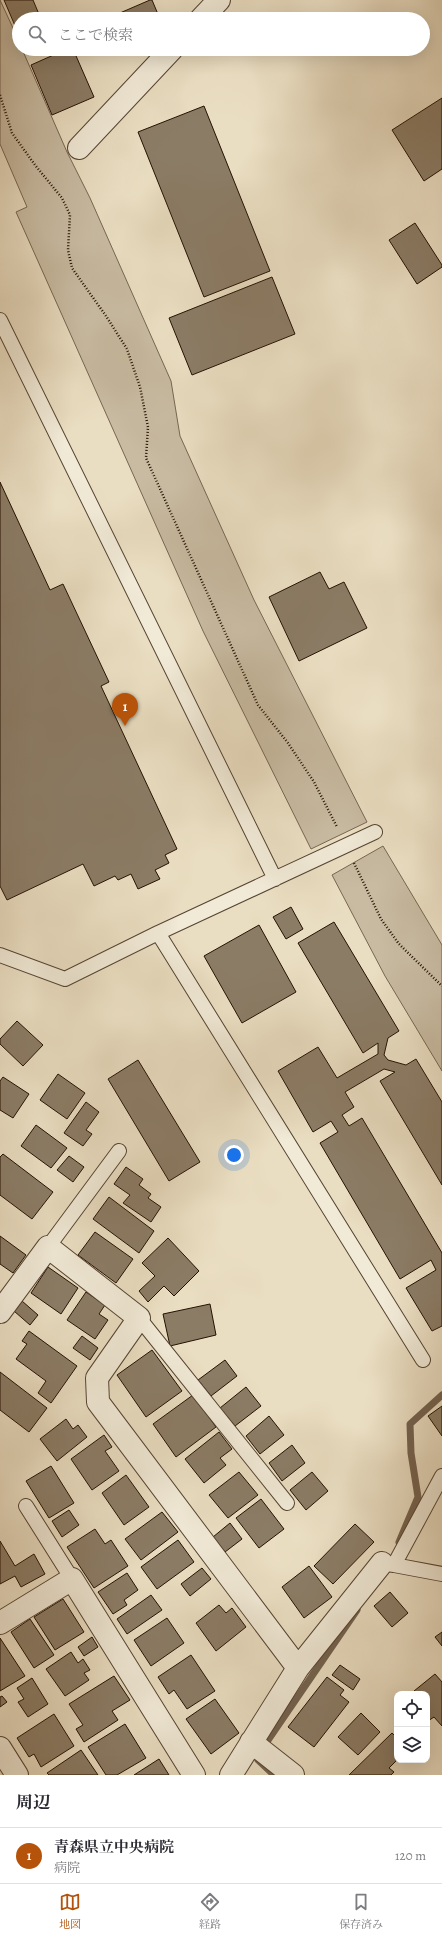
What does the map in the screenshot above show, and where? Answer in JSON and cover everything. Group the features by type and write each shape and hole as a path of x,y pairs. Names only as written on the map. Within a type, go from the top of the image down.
{"street":[{"path":"208,12 219,0"},
{"path":"79,148 165,56"},
{"path":"0,1312 48,1247 139,1318 97,1378 98,1402 298,1668"},
{"path":"231,1775 250,1742 298,1668 388,1564"},
{"path":"0,1623 72,1578 194,1775"},
{"path":"250,1742 293,1775"},
{"path":"0,1748 17,1775"}],"lane":[{"path":"0,320 274,879"},
{"path":"0,955 65,979 158,933 375,832"},
{"path":"158,933 423,1360"},
{"path":"48,1247 119,1151"},
{"path":"139,1318 287,1504"},
{"path":"442,1476 388,1564 442,1574"},
{"path":"26,1506 72,1578"}],"path":[{"path":"0,95 12,133 35,165 62,198 70,215 68,250 72,268 128,350 140,387 148,427 146,458 258,705 288,744 314,782 381,919 399,944 442,986"}],"shaded area":[{"path":"0,0 12,26 12,56 25,56 171,381 180,436 254,600 367,822 311,849 203,631 16,212 27,207 0,144"},
{"path":"383,846 442,945 442,1071 385,976 332,875"}],"building":[{"path":"4,0 33,0 38,12 12,12 12,19"},
{"path":"152,0 157,12 122,12"},
{"path":"51,56 76,56 94,97 52,115 31,65"},
{"path":"442,98 442,169 424,181 392,130"},
{"path":"204,106 270,271 204,297 138,132"},
{"path":"415,223 442,265 442,267 417,284 389,240"},
{"path":"272,277 295,334 192,375 169,318"},
{"path":"0,482 50,590 63,584 109,682 101,686 177,849 165,855 169,863 155,870 160,879 138,889 131,874 118,880 115,876 94,886 83,864 7,900 0,886"},
{"path":"320,572 329,589 344,582 367,628 299,661 269,597"},
{"path":"291,907 303,929 286,939 273,917"},
{"path":"334,922 399,1031 388,1038 384,1055 388,1060 406,1065 416,1059 442,1102 442,1185 380,1081 395,1072 384,1069 345,1092 354,1107 342,1115 349,1126 362,1118 442,1253 442,1326 432,1331 406,1288 436,1270 431,1260 400,1279 320,1143 338,1132 331,1121 313,1132 278,1071 318,1047 337,1078 378,1054 378,1043 363,1053 298,943"},
{"path":"259,925 296,992 242,1023 204,956"},
{"path":"17,1021 43,1045 23,1066 0,1044 0,1039"},
{"path":"138,1060 200,1162 169,1181 108,1079"},
{"path":"58,1074 85,1093 67,1119 40,1100"},
{"path":"3,1077 29,1094 13,1118 0,1110 0,1081"},
{"path":"86,1102 99,1112 86,1130 92,1134 83,1146 64,1133"},
{"path":"36,1125 67,1148 51,1168 21,1146"},
{"path":"3,1154 53,1192 32,1219 0,1195 0,1157"},
{"path":"69,1156 84,1167 73,1182 57,1170"},
{"path":"126,1167 143,1179 139,1185 151,1194 148,1198 161,1207 151,1222 123,1203 130,1195 114,1184"},
{"path":"109,1197 154,1231 139,1253 93,1219"},
{"path":"95,1232 133,1259 116,1283 78,1255"},
{"path":"0,1236 26,1255 13,1273 0,1264"},
{"path":"168,1238 199,1271 174,1296 164,1286 148,1302 139,1291 155,1276 142,1263"},
{"path":"48,1267 78,1288 61,1314 31,1293"},
{"path":"86,1292 105,1305 99,1314 108,1320 95,1339 67,1320"},
{"path":"22,1301 38,1315 30,1325 14,1311"},
{"path":"210,1304 216,1335 170,1346 163,1314"},
{"path":"29,1331 77,1366 51,1403 38,1393 46,1381 16,1359 27,1344 22,1341"},
{"path":"82,1336 98,1348 90,1360 73,1348"},
{"path":"152,1350 182,1391 146,1417 117,1375"},
{"path":"225,1360 237,1376 211,1396 198,1380"},
{"path":"0,1372 47,1408 29,1432 0,1410"},
{"path":"246,1387 261,1406 235,1426 220,1408"},
{"path":"193,1395 216,1427 176,1457 153,1424"},
{"path":"442,1406 442,1436 428,1416"},
{"path":"269,1416 284,1435 260,1454 246,1436"},
{"path":"66,1419 73,1429 78,1425 87,1437 57,1461 40,1439"},
{"path":"219,1432 232,1449 220,1458 226,1465 204,1483 185,1459"},
{"path":"104,1435 112,1447 105,1451 119,1471 92,1490 71,1459"},
{"path":"292,1445 305,1463 282,1481 269,1463"},
{"path":"51,1466 74,1503 49,1518 26,1481"},
{"path":"239,1472 258,1495 228,1518 209,1495"},
{"path":"312,1472 328,1491 306,1510 290,1490"},
{"path":"126,1475 149,1507 124,1525 102,1493"},
{"path":"261,1499 284,1529 259,1548 236,1518"},
{"path":"69,1510 79,1525 62,1537 52,1521"},
{"path":"162,1512 178,1532 141,1560 125,1539"},
{"path":"230,1523 242,1539 225,1552 213,1537"},
{"path":"355,1524 374,1542 333,1584 314,1566"},
{"path":"95,1529 105,1544 111,1540 128,1566 94,1588 67,1547"},
{"path":"178,1540 194,1562 157,1589 141,1567"},
{"path":"0,1541 15,1566 34,1554 45,1574 21,1587 15,1576 0,1584"},
{"path":"309,1566 332,1597 304,1618 282,1587"},
{"path":"202,1568 211,1579 190,1596 181,1584"},
{"path":"127,1573 138,1590 124,1600 127,1605 113,1614 98,1592"},
{"path":"390,1592 408,1613 392,1627 374,1606"},
{"path":"151,1595 162,1610 127,1634 117,1619"},
{"path":"63,1599 84,1632 55,1650 34,1617"},
{"path":"219,1605 226,1613 232,1608 246,1627 216,1651 196,1623"},
{"path":"167,1618 184,1643 151,1666 134,1640"},
{"path":"30,1619 54,1655 34,1668 11,1632"},
{"path":"442,1632 442,1646 435,1637"},
{"path":"92,1637 98,1647 84,1656 78,1647"},
{"path":"0,1638 25,1676 0,1691"},
{"path":"71,1652 78,1663 83,1659 90,1670 84,1673 89,1680 65,1696 46,1669"},
{"path":"191,1655 215,1691 187,1709 174,1690 169,1694 158,1677"},
{"path":"340,1665 360,1679 353,1690 332,1675"},
{"path":"435,1674 442,1682 442,1726 434,1717 430,1720 430,1691 414,1691"},
{"path":"114,1676 130,1700 112,1711 118,1720 84,1742 76,1729 83,1725 69,1704"},
{"path":"327,1677 344,1690 340,1695 349,1702 314,1747 288,1727"},
{"path":"32,1678 48,1704 28,1717 18,1702 24,1699 17,1688"},
{"path":"2,1696 7,1702 0,1707 0,1697"},
{"path":"215,1699 239,1733 211,1754 186,1719"},
{"path":"361,1713 380,1732 358,1755 338,1737"},
{"path":"54,1714 74,1746 41,1767 34,1754 29,1757 17,1738"},
{"path":"125,1724 146,1758 117,1775 106,1775 88,1747"},
{"path":"392,1733 394,1735 394,1763 389,1768 394,1772 391,1775 349,1775"},
{"path":"81,1750 98,1775 49,1775 47,1773"},
{"path":"159,1759 169,1775 134,1775"}],"waterway":[{"path":"399,1542 418,1497 411,1453 410,1424 442,1395"},
{"path":"262,1749 357,1610"},
{"path":"258,1760 274,1775"}],"place":[{"name":"青森県立中央病院","path":"125,726"}]}
